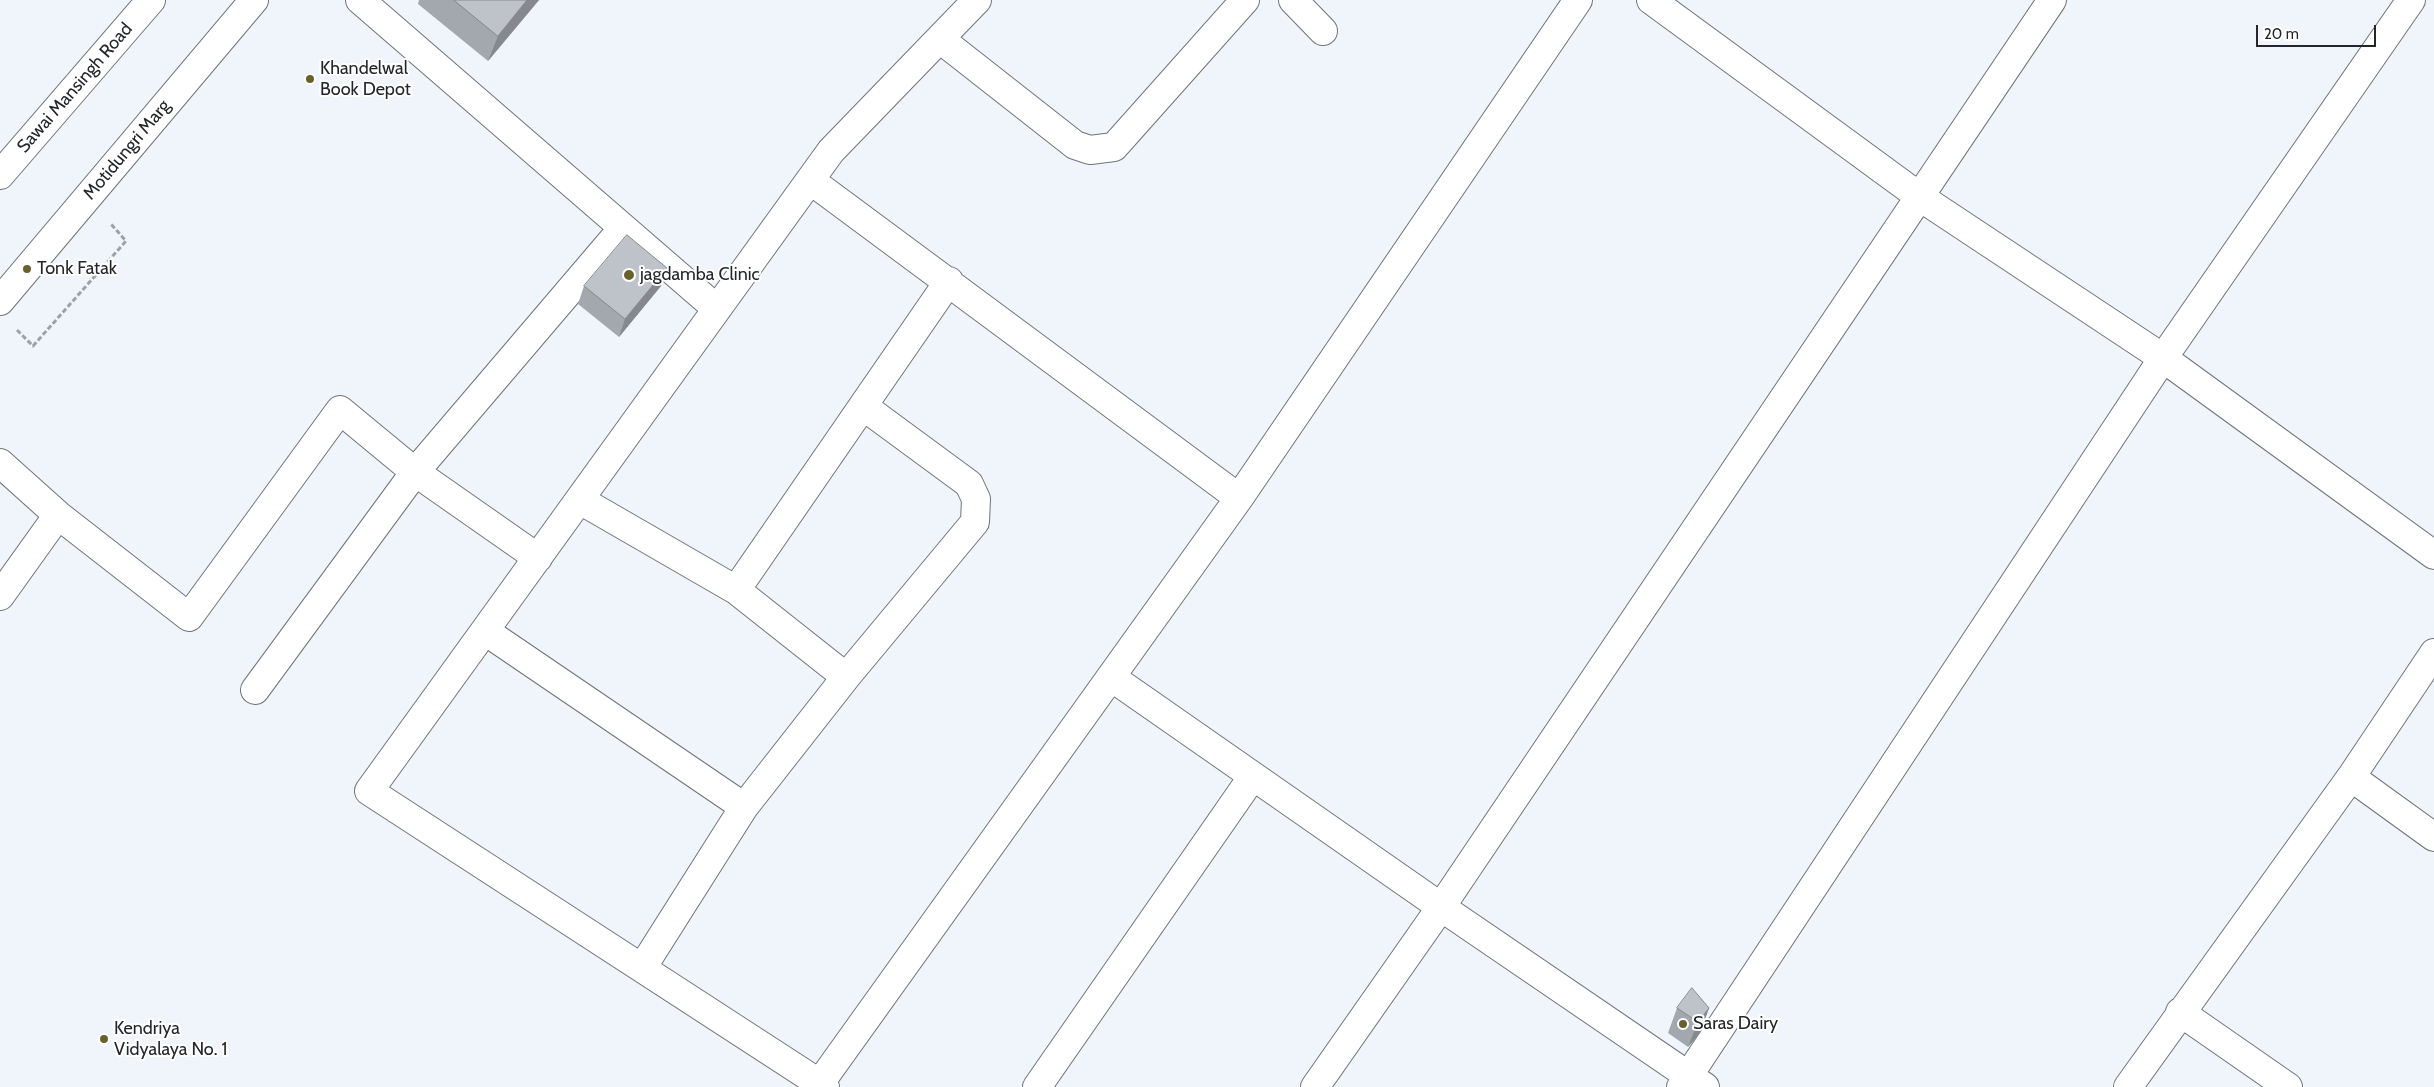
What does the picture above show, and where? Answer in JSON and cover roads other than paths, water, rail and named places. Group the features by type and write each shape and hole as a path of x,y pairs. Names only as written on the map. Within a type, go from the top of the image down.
{"street":[{"name":"Sawai Mansingh Road","path":"0,175 151,0"},
{"name":"Motidungri Marg","path":"0,301 254,0"},
{"path":"360,0 716,309"},
{"path":"977,0 831,152 369,791 822,1085 1239,498 1578,0"},
{"path":"940,39 1075,146 1090,150 1114,147 1245,0"},
{"path":"1293,0 1323,31"},
{"path":"1651,0 1920,197 2163,358 2434,554"},
{"path":"1316,1087 1441,907 2052,0"},
{"path":"1111,677 1692,1083 2163,358 2411,0"},
{"path":"810,180 949,281 1239,498"},
{"path":"255,690 415,472 623,228"},
{"path":"736,590 949,281"},
{"path":"642,968 744,807 846,677 975,522 976,499 969,484 863,406"},
{"path":"0,463 58,515 189,618 340,410 415,472 538,558"},
{"path":"580,500 736,590 846,677"},
{"path":"0,596 58,515"},
{"path":"485,631 744,807"},
{"path":"2128,1087 2180,1012 2351,777 2434,653"},
{"path":"1037,1087 1253,776"},
{"path":"2351,777 2434,836"},
{"path":"2180,1012 2288,1087"}],"place":[{"name":"Khandelwal Book Depot","path":"310,79"},
{"name":"Tonk Fatak","path":"27,269"},
{"name":"jagdamba Clinic","path":"629,275"},
{"name":"Saras Dairy","path":"1683,1024"},
{"name":"Kendriya Vidyalaya No. 1","path":"104,1039"}]}
